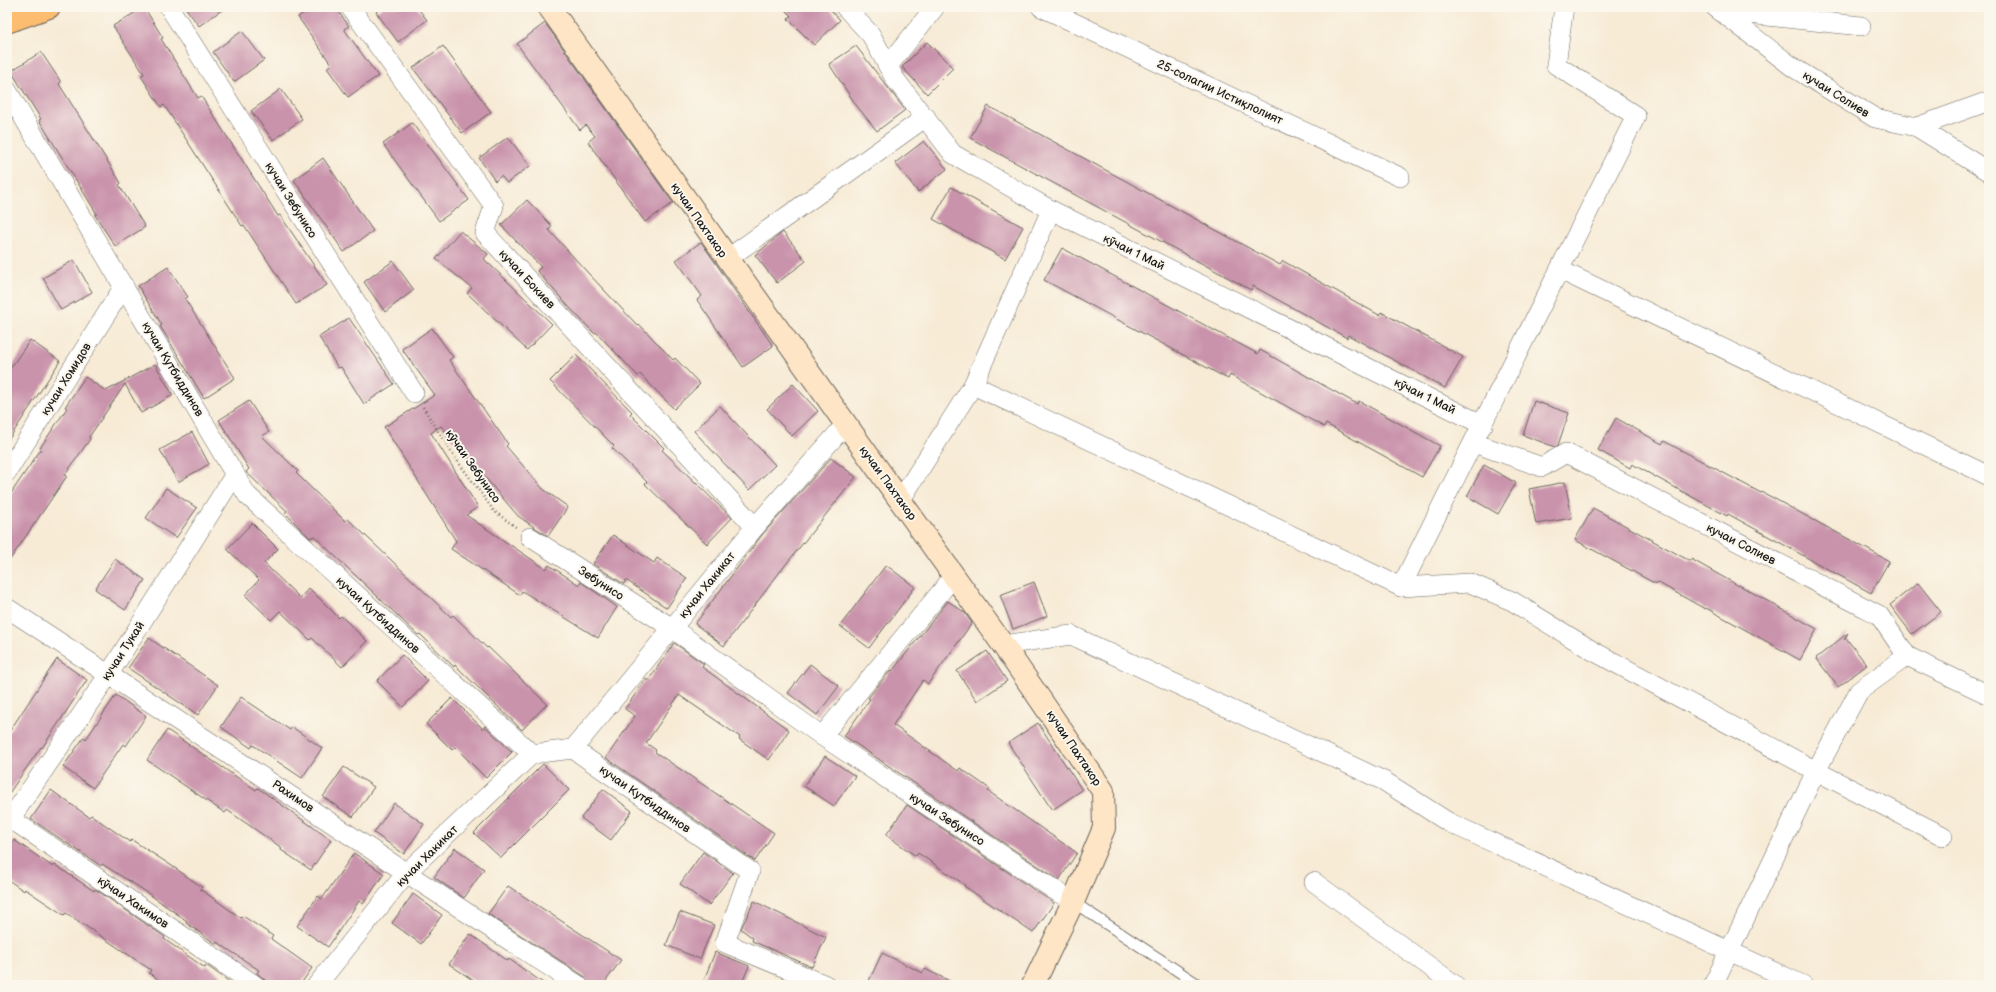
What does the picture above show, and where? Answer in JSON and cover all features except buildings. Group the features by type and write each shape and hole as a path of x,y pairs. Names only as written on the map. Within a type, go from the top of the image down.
{"main road":[{"path":"7,22 49,7"},
{"name":"кучаи Пахтакор","path":"549,7 1003,645 1103,790 1104,828 1073,902 1033,985"}],"street":[{"name":"кучаи Зебунисо","path":"169,7 414,393"},
{"name":"кучаи Бокиев","path":"350,7 494,206 484,233 755,527"},
{"name":"кӯчаи 1 Май","path":"845,7 871,35 894,79 926,117 953,154 1051,210 1483,425"},
{"path":"888,66 935,7"},
{"name":"25-солагии Истиқлолият","path":"1041,7 1400,177"},
{"path":"1401,587 1636,116 1556,65 1564,7"},
{"path":"1718,9 1861,26"},
{"name":"кучаи Солиев","path":"1718,9 1794,68 1875,118 1917,127 1989,172"},
{"name":"кучаи Кутбиддинов","path":"7,90 247,495 532,754"},
{"path":"1917,127 1989,101"},
{"path":"727,259 926,117"},
{"path":"900,501 973,385 1051,210"},
{"path":"1560,270 1989,476"},
{"name":"кучаи Хомидов","path":"7,472 124,286"},
{"path":"973,385 1401,587 1470,583 1512,601 1593,651 1816,772 1943,836"},
{"name":"кучаи Хакикат","path":"573,750 755,527 845,425"},
{"name":"кучаи Солиев","path":"1474,443 1542,467 1566,453 1879,615 1907,656"},
{"name":"кучаи Тукай","path":"9,822 109,674 235,474"},
{"name":"Зебунисо","path":"530,537 672,628"},
{"path":"822,736 954,576"},
{"name":"Рахимов","path":"7,608 408,872 476,920 578,985"},
{"name":"кучаи Зебунисо","path":"672,628 822,736 1073,902"},
{"path":"1003,645 1071,635 1384,781 1448,822 1730,950 1803,985"},
{"path":"1713,985 1816,772 1859,691 1907,656 1989,695"},
{"path":"532,754 573,750"},
{"name":"кучаи Кутбиддинов","path":"573,750 750,871 725,943 826,985"},
{"name":"кучаи Хакикат","path":"317,985 408,872 532,754"},
{"name":"кӯчаи Хакимов","path":"9,822 255,985"},
{"path":"1314,882 1455,985"}],"lane":[{"path":"1073,902 1199,985"}],"path":[{"name":"кӯчаи Зебунисо","path":"414,393 451,452 494,511 530,537"}]}
